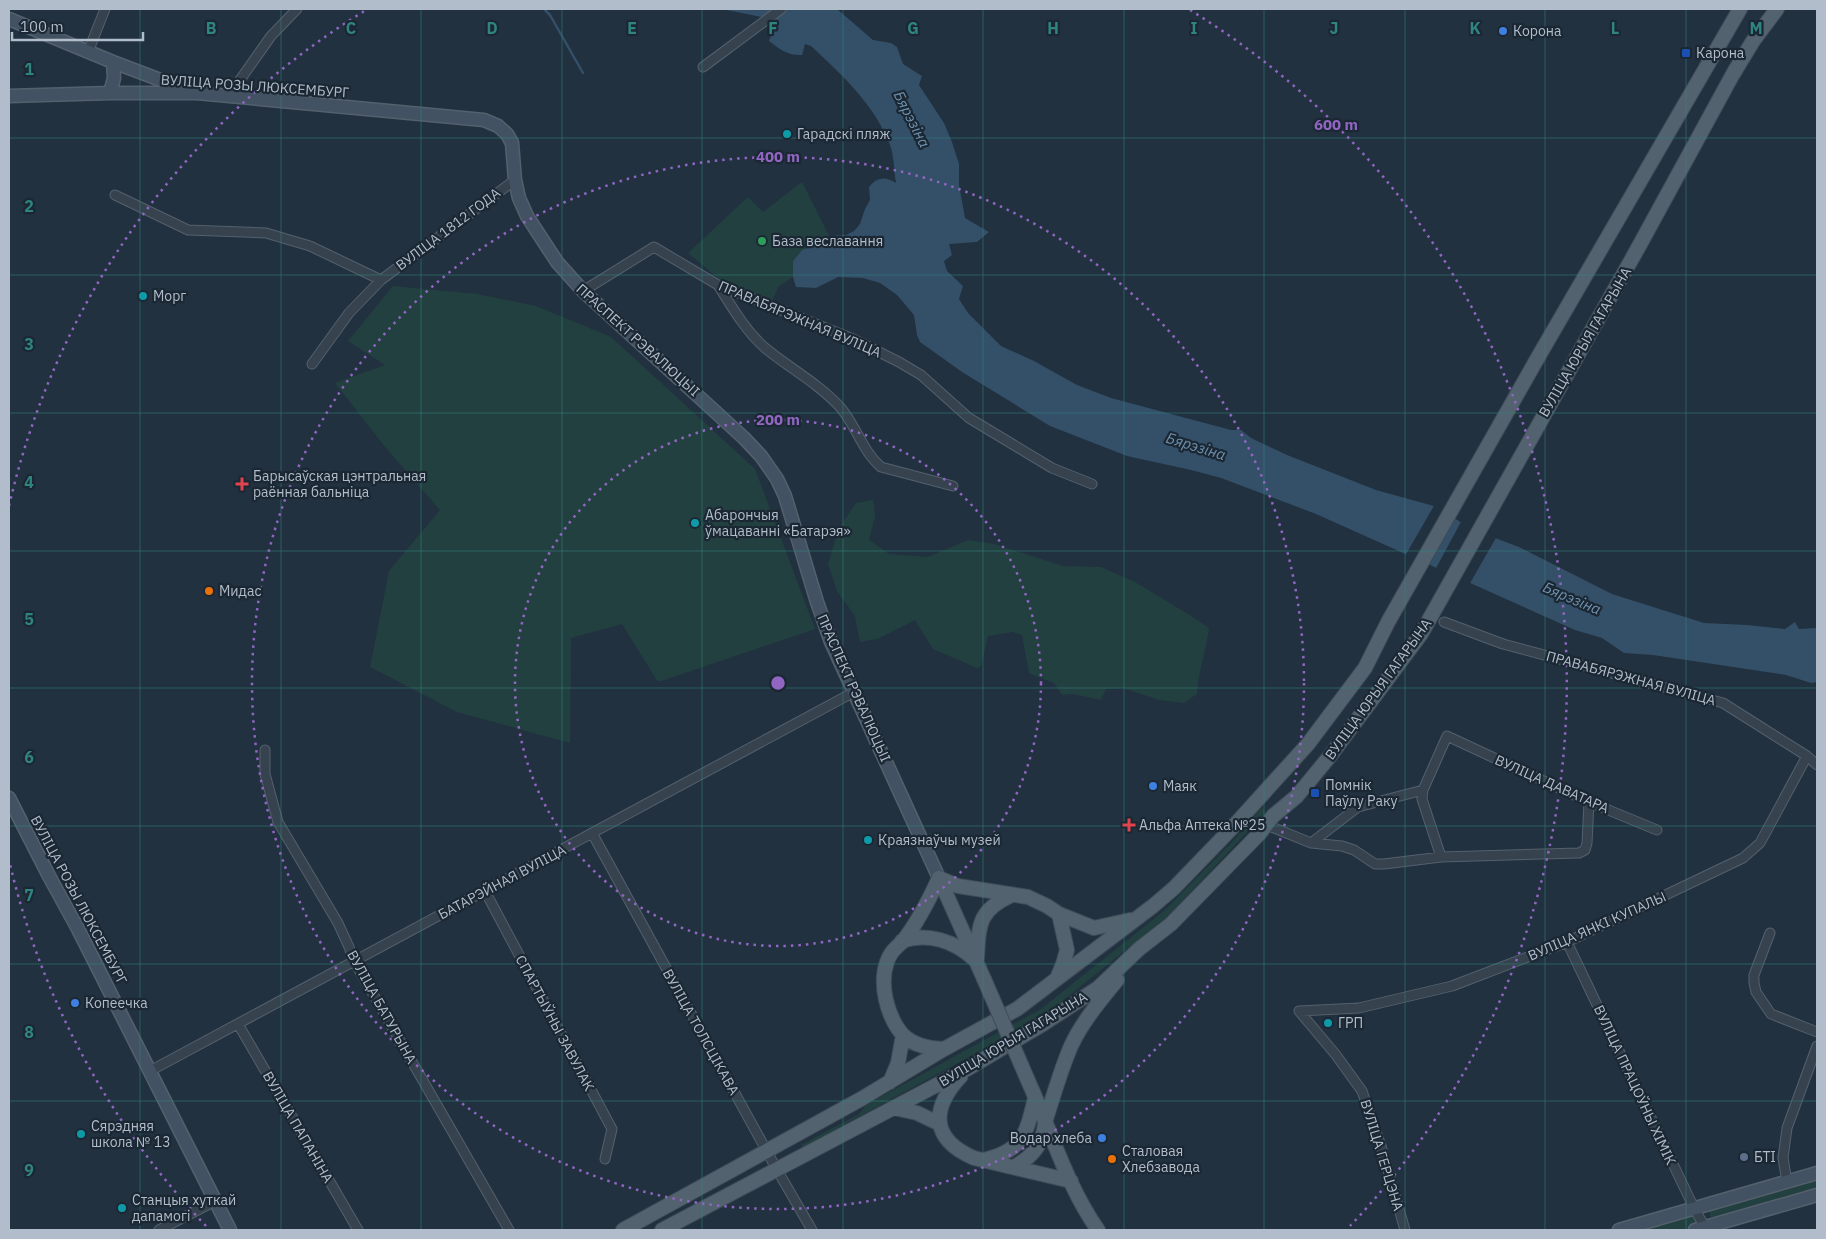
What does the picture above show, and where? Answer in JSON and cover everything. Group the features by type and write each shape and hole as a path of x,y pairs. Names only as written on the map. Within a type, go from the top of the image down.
{"main road":[{"name":"ВУЛІЦА ЮРЫЯ ГАГАРЫНА","path":"623,1230 890,1082 944,1049 1017,1009 1174,888 1231,829 1308,744 1365,668 1388,622 1537,359 1740,9"},
{"name":"ВУЛІЦА ЮРЫЯ ГАГАРЫНА","path":"662,1230 968,1068 1043,1024 1098,988 1139,949 1178,917 1273,816 1297,796 1330,756 1421,634 1638,248 1733,74 1774,10"},
{"path":"9,19 113,62 197,93"},
{"path":"110,93 114,78 113,62"},
{"name":"ВУЛІЦА РОЗЫ ЛЮКСЕМБУРГ","path":"9,96 197,93 484,120 498,126"},
{"name":"ПРАСПЕКТ РЭВАЛЮЦЫІ","path":"498,126 507,134 512,142 515,180 519,198 527,216 557,262 583,291 696,392 762,456 777,479 785,496 816,602 831,642 976,961 1071,1181 1088,1217 1098,1230"},
{"name":"ВУЛІЦА РОЗЫ ЛЮКСЕМБУРГ","path":"9,798 48,876 78,929 230,1230"},
{"path":"944,1049 925,1047 903,1035 894,1021 886,1000 884,986 886,963 890,954 902,941 929,901 939,878 958,886 1028,897 1059,914 1094,928 1136,919"},
{"path":"902,941 912,938 937,939 955,946 976,961 981,920 994,905 1012,895"},
{"path":"1057,978 1066,950 1059,914"},
{"path":"1014,1167 1024,1162 1039,1146 1044,1136 1045,1122 1063,1065 1082,1025 1139,949"},
{"path":"890,1082 898,1063 903,1035"},
{"path":"968,1068 950,1087 943,1099 940,1112 940,1124 944,1135 952,1145 974,1158 1071,1181"},
{"path":"987,1160 1008,1152 1020,1142 1028,1125 1034,1095"},
{"path":"894,1108 918,1113 940,1124"},
{"path":"1619,1230 1694,1210 1817,1173"},
{"path":"1707,1228 1817,1195"}],"street":[{"path":"88,52 105,9"},
{"path":"228,97 271,36 297,9"},
{"path":"703,67 781,9"},
{"name":"ВУЛІЦА 1812 ГОДА","path":"312,364 349,313 381,280 515,180"},
{"path":"115,196 188,230 266,233 310,246 381,280"},
{"name":"ПРАВАБЯРЭЖНАЯ ВУЛІЦА","path":"583,291 654,247 718,285 852,338 899,362 921,375 969,418 1052,468 1092,484"},
{"path":"718,285 748,330 764,347 817,385 841,408 872,459 881,466 953,486"},
{"name":"ПРАВАБЯРЭЖНАЯ ВУЛІЦА","path":"1444,622 1503,644 1723,703 1807,756 1817,765"},
{"name":"БАТАРЭЙНАЯ ВУЛІЦА","path":"150,1071 854,692"},
{"name":"ВУЛІЦА ДАВАТАРА","path":"1423,790 1447,736 1589,802 1658,830"},
{"name":"ВУЛІЦА БАТУРЫНА","path":"265,750 265,774 278,822 338,923 350,947 354,961 509,1230"},
{"name":"ВУЛІЦА ЯНКІ КУПАЛЫ","path":"1299,1011 1359,1008 1452,986 1567,942 1743,858 1760,843 1807,756"},
{"path":"1311,843 1358,807 1423,790 1422,799 1441,857"},
{"path":"1266,825 1311,843 1342,846 1354,850 1375,864 1441,857 1579,853 1585,850 1588,843 1589,802"},
{"name":"ВУЛІЦА ТОЛСЦІКАВА","path":"592,833 812,1230"},
{"name":"СПАРТЫЎНЫ ЗАВУЛАК","path":"485,891 612,1129 605,1159"},
{"path":"1770,933 1754,975 1756,992 1770,1014 1817,1032"},
{"name":"ВУЛІЦА ПРАЦОЎНЫ ХІМІК","path":"1567,942 1694,1210 1707,1228"},
{"name":"ВУЛІЦА ГЕРЦЭНА","path":"1299,1011 1336,1055 1362,1091 1381,1146 1405,1230"},
{"name":"ВУЛІЦА ПАПАНІНА","path":"238,1024 358,1230"},
{"path":"1787,1182 1783,1158 1787,1128 1817,1046"},
{"path":"159,1230 215,1201"}],"green space":[{"name":"База веславання","path":"802,182 829,236 817,245 802,250 793,261 793,277 779,286 772,301 724,283 688,253 748,197 763,212"},
{"path":"393,286 477,294 536,306 611,337 755,469 815,629 658,682 622,624 571,638 570,743 457,712 370,667 389,571 440,510 386,448 335,383 385,365 348,341"},
{"path":"873,500 875,516 869,540 889,554 928,557 968,540 994,544 1063,566 1101,567 1135,582 1209,628 1197,694 1184,703 1159,700 1123,688 1106,689 1101,700 1073,694 1062,695 1054,683 1029,673 1022,635 1012,632 988,636 981,666 977,668 933,649 915,620 877,639 860,642 855,616 837,591 828,564 839,528 856,503"},
{"path":"1262,807 1265,813 1170,914 1044,1016 803,1147 801,1145 859,1114 866,1105 1041,1009 1165,910 1235,839"},
{"path":"1817,1178 1817,1191 1716,1220 1710,1216 1713,1208"},
{"path":"1695,1216 1698,1223 1696,1226 1683,1230 1639,1230"}],"water":[{"name":"Бярэзіна","path":"722,9 837,9 873,40 891,43 897,47 903,64 922,76 919,85 944,123 959,164 959,185 965,218 989,232 977,242 949,244 952,255 944,261 947,271 963,286 959,299 968,313 1001,346 1034,361 1077,385 1111,398 1231,430 1241,430 1251,438 1287,455 1376,490 1434,506 1474,530 1519,547 1612,594 1704,623 1785,629 1795,622 1799,629 1817,628 1817,682 1811,683 1786,675 1653,655 1624,653 1602,638 1575,630 1316,514 1221,478 1127,456 1050,426 962,372 920,342 914,315 897,295 880,283 863,278 838,277 816,288 796,287 793,277 793,261 802,250 817,245 829,236 846,235 854,231 860,224 870,200 869,187 878,179 888,179 896,183 890,145 884,130 866,103 845,79 811,46 805,44 802,55 788,53 769,41 776,20"}],"pier":[{"path":"1435,504 1456,516 1428,567 1405,556"},
{"path":"1462,520 1497,536 1469,585 1435,570"}],"waterway":[{"path":"544,9 550,15 583,73"}],"place":[{"name":"Корона","path":"1503,31"},
{"name":"Карона","path":"1686,53"},
{"name":"Гарадскі пляж","path":"787,134"},
{"name":"База веславання","path":"762,241"},
{"name":"Морг","path":"143,296"},
{"name":"Барысаўская цэнтральная раённая бальніца","path":"242,484"},
{"name":"Абарончыя ўмацаванні «Батарэя»","path":"695,523"},
{"name":"Мидас","path":"209,591"},
{"name":"Маяк","path":"1153,786"},
{"name":"Помнік Паўлу Раку","path":"1315,793"},
{"name":"Альфа Аптека №25","path":"1129,825"},
{"name":"Краязнаўчы музей","path":"868,840"},
{"name":"Копеечка","path":"75,1003"},
{"name":"ГРП","path":"1328,1023"},
{"name":"Сярэдняя школа № 13","path":"81,1134"},
{"name":"Водар хлеба","path":"1102,1138"},
{"name":"БТІ","path":"1744,1157"},
{"name":"Сталовая Хлебзавода","path":"1112,1159"},
{"name":"Станцыя хуткай дапамогі","path":"122,1208"}]}
